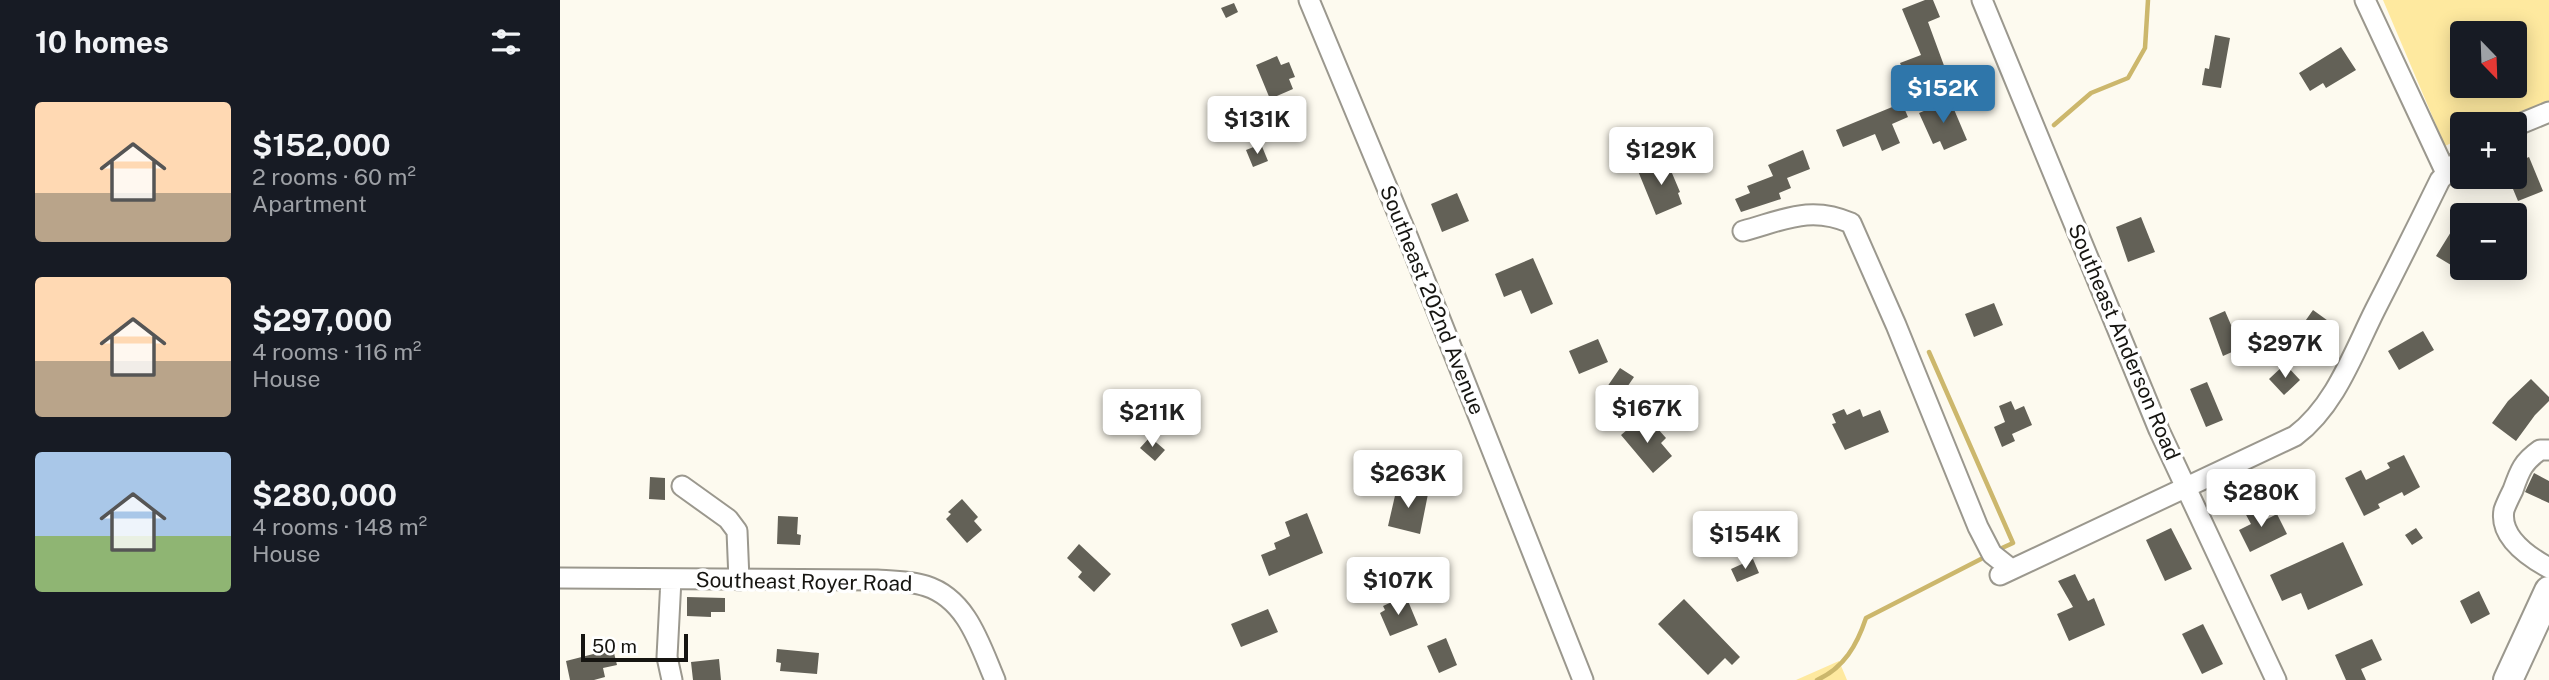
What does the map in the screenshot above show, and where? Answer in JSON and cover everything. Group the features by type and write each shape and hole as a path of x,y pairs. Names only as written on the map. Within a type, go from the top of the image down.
{"highway":[{"path":"2508,680 2549,591"}],"street":[{"name":"Southeast 202nd Avenue","path":"1309,0 1412,249 1583,680"},
{"name":"Southeast Anderson Road","path":"1982,0 2185,488 2276,680"},
{"path":"2365,0 2446,173"},
{"path":"2527,122 2549,112"},
{"path":"1743,231 1812,213 1833,215 1851,223 1896,325 1978,527 1992,554 2006,572 2295,436 2314,420 2343,376 2440,180 2450,169"},
{"path":"2549,450 2540,450 2520,468 2504,511 2507,530 2517,545 2549,568"},
{"path":"682,486 728,519 737,531 738,580"},
{"name":"Southeast Royer Road","path":"560,578 877,580 928,586 953,601 963,614 972,627 995,680"},
{"path":"671,579 667,657 672,680"}],"shaded area":[{"path":"2383,0 2549,0 2549,101 2523,112 2450,112 2450,144 2445,146"},
{"path":"1839,661 1847,680 1796,680"}],"building":[{"path":"1925,0 1933,0 1940,17 1928,22 1946,71 1909,85 1900,63 1921,55 1902,9"},
{"path":"1234,3 1238,12 1226,18 1221,8"},
{"path":"2215,35 2230,38 2221,88 2202,85 2205,68 2209,69"},
{"path":"2341,47 2356,70 2326,88 2323,83 2310,91 2299,73"},
{"path":"1277,56 1281,65 1289,62 1295,77 1289,79 1293,89 1270,99 1256,65"},
{"path":"1950,100 1967,140 1944,150 1940,141 1933,144 1919,113"},
{"path":"1902,103 1908,117 1892,124 1900,143 1882,151 1875,134 1843,147 1836,130"},
{"path":"1261,144 1268,161 1253,167 1246,150"},
{"path":"1803,150 1810,169 1787,178 1791,188 1779,193 1781,199 1741,212 1735,199 1750,193 1747,186 1773,176 1768,165"},
{"path":"2529,157 2543,191 2518,201 2513,189 2527,189"},
{"path":"1666,159 1680,192 1678,193 1682,204 1656,215 1638,171"},
{"path":"1457,193 1469,221 1442,232 1431,204"},
{"path":"2141,217 2155,252 2128,262 2116,227"},
{"path":"2450,233 2450,264 2436,256"},
{"path":"1533,258 1553,304 1531,314 1521,290 1504,297 1495,274"},
{"path":"1994,303 2003,325 1974,337 1965,314"},
{"path":"2313,310 2331,323 2306,357 2289,344"},
{"path":"2225,311 2241,348 2223,356 2209,318"},
{"path":"2423,331 2434,350 2399,370 2388,351"},
{"path":"1598,339 1608,362 1579,374 1569,351"},
{"path":"2285,364 2300,380 2284,395 2269,379"},
{"path":"1620,368 1634,377 1621,396 1607,387"},
{"path":"2531,379 2549,397 2549,401 2516,441 2492,423 2508,401"},
{"path":"2207,382 2223,420 2206,427 2190,389"},
{"path":"2011,401 2015,410 2024,406 2032,425 2012,434 2015,441 2002,447 1994,427 2005,422 1999,406"},
{"path":"1844,409 1847,415 1860,409 1863,417 1880,410 1889,432 1845,450 1832,424 1836,423 1832,414"},
{"path":"1641,418 1654,433 1658,429 1666,438 1661,443 1672,456 1653,473 1621,435"},
{"path":"1150,437 1165,450 1155,461 1140,448"},
{"path":"2404,455 2420,487 2404,496 2402,492 2378,504 2380,508 2364,516 2345,478 2361,470 2366,480 2390,468 2387,463"},
{"path":"2534,473 2549,481 2549,503 2525,492"},
{"path":"650,477 665,478 665,500 649,499"},
{"path":"1397,487 1428,494 1420,534 1388,526"},
{"path":"962,499 978,517 974,521 982,530 967,543 946,519 951,514 948,512"},
{"path":"2260,506 2267,519 2277,514 2287,534 2250,552 2239,530 2251,524 2245,513"},
{"path":"1307,513 1323,553 1269,576 1261,555 1276,549 1274,543 1290,536 1285,522"},
{"path":"778,516 798,517 797,534 801,535 800,545 777,544"},
{"path":"2171,528 2192,569 2165,581 2146,540"},
{"path":"2416,528 2423,538 2412,545 2405,535"},
{"path":"2343,542 2363,585 2308,610 2301,593 2282,601 2270,575"},
{"path":"1079,544 1111,574 1094,592 1078,577 1082,572 1067,558"},
{"path":"1753,559 1759,573 1737,582 1731,569"},
{"path":"2075,574 2088,601 2094,598 2105,625 2069,641 2057,614 2073,607 2058,581"},
{"path":"2479,591 2490,614 2471,624 2460,601"},
{"path":"687,597 725,598 725,612 711,612 711,617 687,616"},
{"path":"1684,599 1740,657 1732,665 1725,658 1708,675 1658,624"},
{"path":"1396,600 1398,605 1408,601 1418,625 1390,636 1380,613 1385,610 1383,606"},
{"path":"1268,609 1278,632 1241,647 1231,624"},
{"path":"2203,624 2223,664 2202,674 2182,634"},
{"path":"1446,638 1457,665 1439,673 1427,646"},
{"path":"2372,639 2382,660 2361,669 2366,680 2346,680 2335,655"},
{"path":"613,649 617,665 603,668 605,677 570,680 566,661"},
{"path":"777,649 819,653 817,674 780,671 781,663 776,662"},
{"path":"719,659 721,680 693,680 691,662"}],"waterway":[{"path":"2054,125 2091,93 2128,78 2145,48 2148,0"},
{"path":"1929,352 2013,543 2002,548"},
{"path":"1817,680 1835,669 1848,655 1866,618 1981,559"}]}
